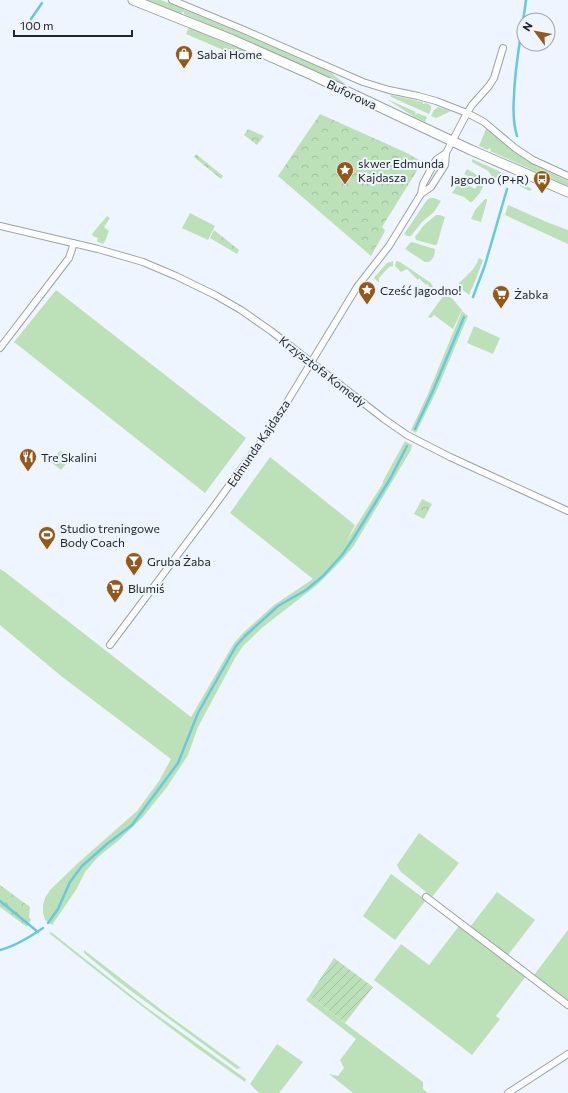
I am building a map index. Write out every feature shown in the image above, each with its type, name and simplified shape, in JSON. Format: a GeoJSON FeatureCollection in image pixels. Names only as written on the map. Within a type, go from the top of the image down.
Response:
{"type":"FeatureCollection","features":[{"type":"Feature","properties":{"kind":"main road","name":"Buforowa"},"geometry":{"type":"LineString","coordinates":[[133,0],[247,46],[487,157],[568,192]]}},
{"type":"Feature","properties":{"kind":"street","name":"Buforowa"},"geometry":{"type":"LineString","coordinates":[[172,0],[264,38],[363,82],[436,101],[467,113],[484,122],[515,148],[533,160],[568,176]]}},
{"type":"Feature","properties":{"kind":"street","name":"Edmunda Kajdasza"},"geometry":{"type":"LineString","coordinates":[[110,644],[215,505],[273,425],[310,361],[356,287],[389,246],[421,194],[431,187],[445,165],[446,153],[467,113],[494,78],[503,48]]}},
{"type":"Feature","properties":{"kind":"street","name":"Edmunda Kajdasza"},"geometry":{"type":"LineString","coordinates":[[421,194],[422,184],[436,160],[446,153]]}},
{"type":"Feature","properties":{"kind":"street","name":"Krzysztofa Komedy"},"geometry":{"type":"LineString","coordinates":[[0,226],[74,243],[143,262],[215,295],[272,331],[384,419],[407,435],[450,457],[568,511]]}},
{"type":"Feature","properties":{"kind":"street"},"geometry":{"type":"LineString","coordinates":[[0,348],[69,258],[74,243]]}},
{"type":"Feature","properties":{"kind":"street"},"geometry":{"type":"LineString","coordinates":[[426,897],[568,1005]]}},
{"type":"Feature","properties":{"kind":"street"},"geometry":{"type":"LineString","coordinates":[[508,1093],[568,1054]]}},
{"type":"Feature","properties":{"kind":"green space"},"geometry":{"type":"Polygon","coordinates":[[[147,0],[161,0],[184,9],[184,11],[185,10],[255,39],[298,58],[299,60],[300,58],[330,72],[349,87],[184,14],[184,12],[182,12],[182,14],[147,0]]]}},
{"type":"Feature","properties":{"kind":"green space"},"geometry":{"type":"Polygon","coordinates":[[[189,27],[254,55],[251,62],[186,34],[189,27]]]}},
{"type":"Feature","properties":{"kind":"green space"},"geometry":{"type":"Polygon","coordinates":[[[391,95],[428,104],[431,107],[430,112],[429,114],[391,97],[391,95]]]}},
{"type":"Feature","properties":{"kind":"green space"},"geometry":{"type":"Polygon","coordinates":[[[388,100],[416,112],[416,115],[417,113],[427,117],[425,122],[413,116],[388,100]]]}},
{"type":"Feature","properties":{"kind":"green space"},"geometry":{"type":"Polygon","coordinates":[[[438,107],[451,111],[436,118],[431,116],[434,110],[438,107]]]}},
{"type":"Feature","properties":{"kind":"green space","name":"skwer Edmunda Kajdasza"},"geometry":{"type":"Polygon","coordinates":[[[320,114],[407,153],[421,161],[418,169],[382,227],[385,230],[384,233],[371,256],[278,176],[320,114]]]}},
{"type":"Feature","properties":{"kind":"green space"},"geometry":{"type":"Polygon","coordinates":[[[248,129],[264,136],[257,145],[244,135],[248,129]]]}},
{"type":"Feature","properties":{"kind":"green space"},"geometry":{"type":"Polygon","coordinates":[[[486,129],[488,129],[520,156],[536,166],[568,181],[568,186],[490,151],[491,149],[489,148],[488,150],[479,146],[486,129]]]}},
{"type":"Feature","properties":{"kind":"green space"},"geometry":{"type":"Polygon","coordinates":[[[196,154],[223,176],[221,179],[194,157],[196,154]]]}},
{"type":"Feature","properties":{"kind":"green space"},"geometry":{"type":"Polygon","coordinates":[[[472,159],[505,174],[532,189],[530,191],[507,180],[498,178],[494,179],[488,171],[472,162],[472,159]]]}},
{"type":"Feature","properties":{"kind":"green space"},"geometry":{"type":"Polygon","coordinates":[[[467,169],[478,176],[482,183],[464,174],[467,169]]]}},
{"type":"Feature","properties":{"kind":"green space"},"geometry":{"type":"Polygon","coordinates":[[[461,179],[463,180],[462,182],[475,189],[477,186],[483,186],[480,193],[472,202],[464,197],[452,193],[461,179]]]}},
{"type":"Feature","properties":{"kind":"green space"},"geometry":{"type":"Polygon","coordinates":[[[430,198],[441,201],[434,212],[422,222],[411,236],[407,236],[404,234],[427,200],[430,198]]]}},
{"type":"Feature","properties":{"kind":"green space"},"geometry":{"type":"Polygon","coordinates":[[[485,199],[487,199],[487,201],[481,222],[471,219],[475,210],[485,199]]]}},
{"type":"Feature","properties":{"kind":"green space"},"geometry":{"type":"Polygon","coordinates":[[[508,205],[568,230],[568,244],[505,215],[508,205]]]}},
{"type":"Feature","properties":{"kind":"green space"},"geometry":{"type":"Polygon","coordinates":[[[190,213],[215,226],[208,240],[182,228],[190,213]]]}},
{"type":"Feature","properties":{"kind":"green space"},"geometry":{"type":"Polygon","coordinates":[[[436,215],[445,217],[437,244],[434,245],[416,240],[415,237],[424,225],[436,215]]]}},
{"type":"Feature","properties":{"kind":"green space"},"geometry":{"type":"Polygon","coordinates":[[[107,216],[110,218],[104,227],[109,231],[103,244],[98,242],[98,238],[92,234],[107,216]]]}},
{"type":"Feature","properties":{"kind":"green space"},"geometry":{"type":"Polygon","coordinates":[[[214,230],[239,250],[237,254],[210,238],[214,230]]]}},
{"type":"Feature","properties":{"kind":"green space"},"geometry":{"type":"Polygon","coordinates":[[[412,242],[435,249],[434,256],[430,261],[425,262],[405,249],[412,242]]]}},
{"type":"Feature","properties":{"kind":"green space"},"geometry":{"type":"Polygon","coordinates":[[[479,258],[483,260],[469,295],[459,287],[459,283],[473,269],[479,258]]]}},
{"type":"Feature","properties":{"kind":"green space"},"geometry":{"type":"Polygon","coordinates":[[[393,261],[393,266],[389,267],[379,278],[379,283],[374,278],[387,263],[393,261]]]}},
{"type":"Feature","properties":{"kind":"green space"},"geometry":{"type":"Polygon","coordinates":[[[396,261],[400,262],[431,283],[433,287],[432,289],[428,288],[429,286],[419,278],[418,280],[407,269],[401,272],[395,266],[396,261]]]}},
{"type":"Feature","properties":{"kind":"green space"},"geometry":{"type":"Polygon","coordinates":[[[56,290],[246,438],[205,493],[14,342],[56,290]]]}},
{"type":"Feature","properties":{"kind":"green space"},"geometry":{"type":"Polygon","coordinates":[[[444,295],[452,299],[462,310],[453,329],[434,315],[431,318],[428,317],[444,295]]]}},
{"type":"Feature","properties":{"kind":"green space"},"geometry":{"type":"Polygon","coordinates":[[[462,311],[468,316],[437,390],[416,433],[411,430],[427,396],[462,311]]]}},
{"type":"Feature","properties":{"kind":"green space"},"geometry":{"type":"Polygon","coordinates":[[[474,326],[500,338],[493,354],[467,343],[474,326]]]}},
{"type":"Feature","properties":{"kind":"green space"},"geometry":{"type":"Polygon","coordinates":[[[405,441],[412,445],[411,450],[353,547],[317,585],[263,627],[243,646],[198,727],[188,755],[167,787],[142,818],[118,841],[98,857],[85,872],[76,890],[52,925],[45,920],[43,905],[50,890],[137,811],[159,781],[171,759],[61,676],[0,625],[0,569],[191,717],[234,643],[274,605],[313,579],[230,513],[270,457],[355,525],[346,542],[383,483],[405,441]]]}},
{"type":"Feature","properties":{"kind":"green space"},"geometry":{"type":"Polygon","coordinates":[[[61,451],[71,458],[61,470],[51,462],[61,451]]]}},
{"type":"Feature","properties":{"kind":"green space"},"geometry":{"type":"Polygon","coordinates":[[[422,499],[432,504],[424,519],[414,514],[422,499]]]}},
{"type":"Feature","properties":{"kind":"green space"},"geometry":{"type":"Polygon","coordinates":[[[419,833],[459,863],[432,897],[400,871],[397,865],[419,833]]]}},
{"type":"Feature","properties":{"kind":"green space"},"geometry":{"type":"Polygon","coordinates":[[[391,874],[426,900],[395,940],[363,916],[391,874]]]}},
{"type":"Feature","properties":{"kind":"green space"},"geometry":{"type":"Polygon","coordinates":[[[0,885],[30,907],[29,917],[31,920],[27,927],[0,907],[0,885]]]}},
{"type":"Feature","properties":{"kind":"green space"},"geometry":{"type":"Polygon","coordinates":[[[497,892],[535,920],[507,956],[470,927],[497,892]]]}},
{"type":"Feature","properties":{"kind":"green space"},"geometry":{"type":"Polygon","coordinates":[[[459,926],[526,976],[496,1016],[500,1019],[472,1055],[374,980],[401,944],[429,965],[459,926]]]}},
{"type":"Feature","properties":{"kind":"green space"},"geometry":{"type":"Polygon","coordinates":[[[568,930],[568,1001],[534,975],[568,930]]]}},
{"type":"Feature","properties":{"kind":"green space"},"geometry":{"type":"Polygon","coordinates":[[[51,932],[146,1007],[246,1079],[245,1082],[146,1009],[49,933],[51,932]]]}},
{"type":"Feature","properties":{"kind":"green space"},"geometry":{"type":"Polygon","coordinates":[[[84,950],[168,1015],[241,1068],[237,1069],[119,982],[84,953],[84,950]]]}},
{"type":"Feature","properties":{"kind":"green space"},"geometry":{"type":"Polygon","coordinates":[[[334,958],[373,987],[345,1023],[309,996],[334,958]]]}},
{"type":"Feature","properties":{"kind":"green space"},"geometry":{"type":"Polygon","coordinates":[[[309,996],[423,1082],[423,1089],[428,1093],[353,1093],[329,1074],[338,1076],[344,1068],[340,1060],[356,1039],[306,1000],[309,996]]]}},
{"type":"Feature","properties":{"kind":"green space"},"geometry":{"type":"Polygon","coordinates":[[[277,1044],[303,1062],[279,1093],[259,1093],[250,1084],[277,1044]]]}},
{"type":"Feature","properties":{"kind":"waterway"},"geometry":{"type":"LineString","coordinates":[[517,136],[513,106],[517,60],[526,0]]}},
{"type":"Feature","properties":{"kind":"waterway"},"geometry":{"type":"LineString","coordinates":[[31,19],[42,3]]}},
{"type":"Feature","properties":{"kind":"waterway"},"geometry":{"type":"LineString","coordinates":[[473,297],[485,265],[507,189]]}},
{"type":"Feature","properties":{"kind":"waterway"},"geometry":{"type":"LineString","coordinates":[[415,429],[464,317]]}},
{"type":"Feature","properties":{"kind":"waterway"},"geometry":{"type":"LineString","coordinates":[[48,923],[58,909],[70,882],[82,866],[132,825],[178,763],[198,713],[236,646],[278,606],[306,590],[323,576],[342,555],[390,479],[407,446]]}},
{"type":"Feature","properties":{"kind":"waterway"},"geometry":{"type":"LineString","coordinates":[[0,901],[38,932]]}},
{"type":"Feature","properties":{"kind":"waterway"},"geometry":{"type":"LineString","coordinates":[[0,950],[17,944],[43,928]]}},
{"type":"Feature","properties":{"kind":"place","name":"Sabai Home"},"geometry":{"type":"Point","coordinates":[184,69]}},
{"type":"Feature","properties":{"kind":"place","name":"skwer Edmunda Kajdasza"},"geometry":{"type":"Point","coordinates":[345,185]}},
{"type":"Feature","properties":{"kind":"place","name":"Jagodno (P+R)"},"geometry":{"type":"Point","coordinates":[542,194]}},
{"type":"Feature","properties":{"kind":"place","name":"Cześć Jagodno!"},"geometry":{"type":"Point","coordinates":[367,305]}},
{"type":"Feature","properties":{"kind":"place","name":"Żabka"},"geometry":{"type":"Point","coordinates":[501,309]}},
{"type":"Feature","properties":{"kind":"place","name":"Tre Skalini"},"geometry":{"type":"Point","coordinates":[28,472]}},
{"type":"Feature","properties":{"kind":"place","name":"Studio treningowe Body Coach"},"geometry":{"type":"Point","coordinates":[47,550]}},
{"type":"Feature","properties":{"kind":"place","name":"Gruba Żaba"},"geometry":{"type":"Point","coordinates":[134,576]}},
{"type":"Feature","properties":{"kind":"place","name":"Blumiś"},"geometry":{"type":"Point","coordinates":[115,603]}}]}
